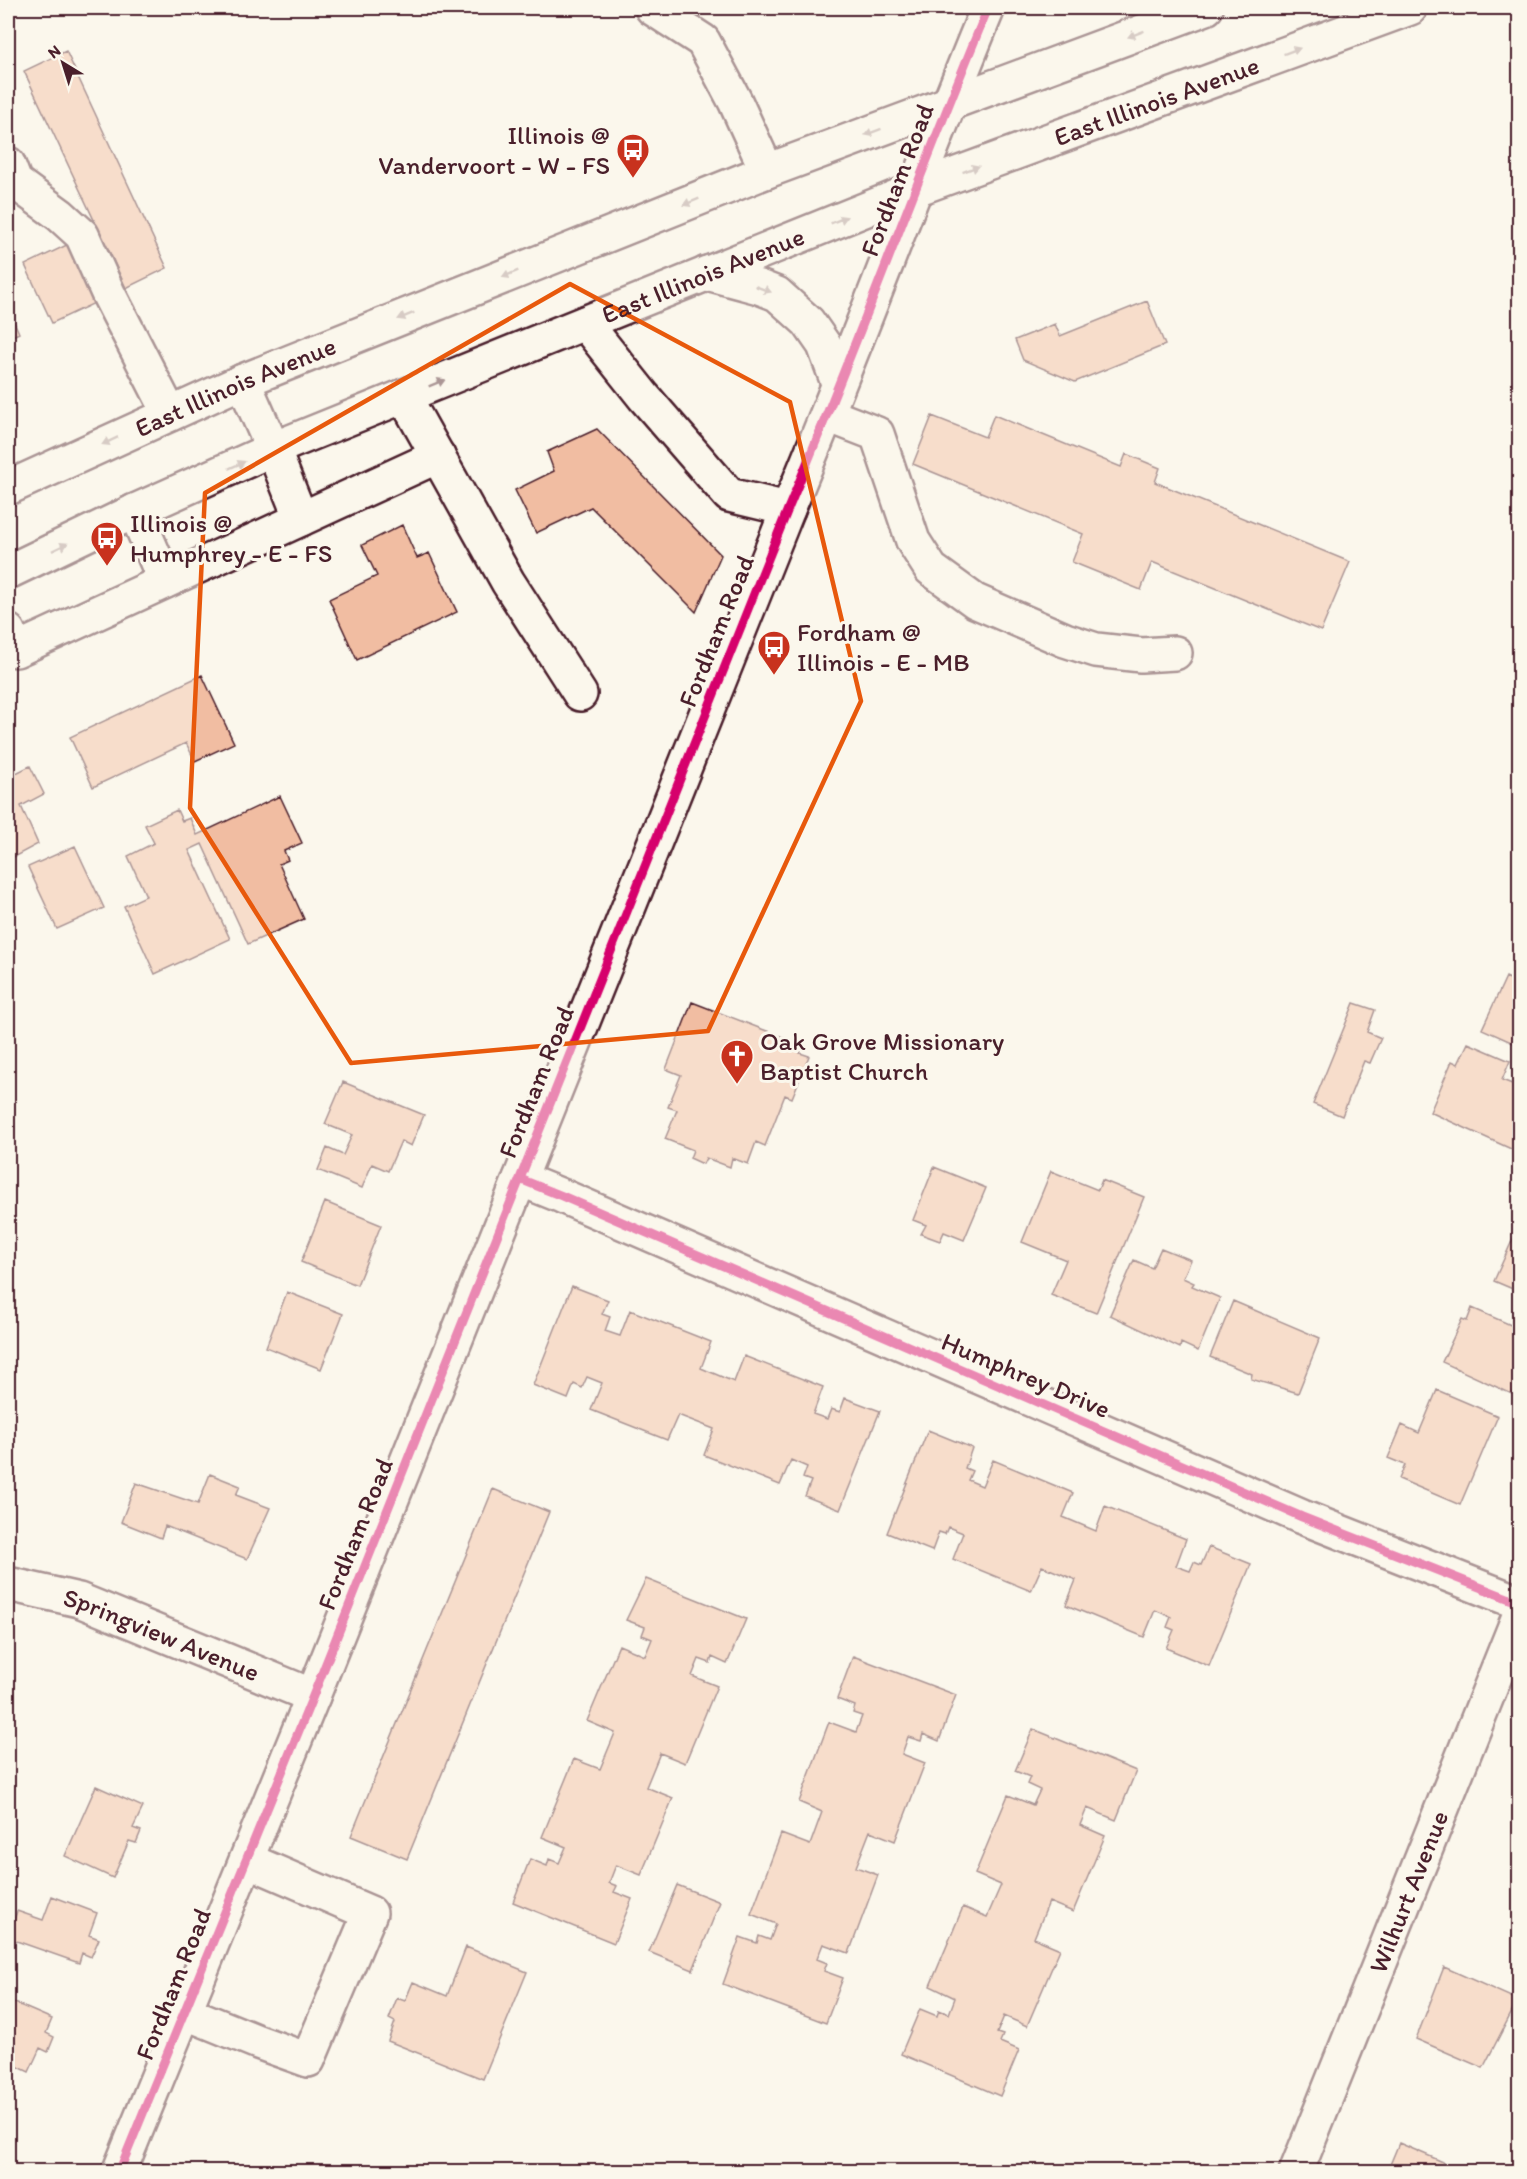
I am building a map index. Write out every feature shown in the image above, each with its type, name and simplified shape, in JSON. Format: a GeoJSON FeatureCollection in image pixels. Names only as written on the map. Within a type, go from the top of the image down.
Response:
{"type":"FeatureCollection","features":[{"type":"Feature","properties":{"kind":"street"},"geometry":{"type":"LineString","coordinates":[[652,8],[703,40],[735,101],[767,171]]}},
{"type":"Feature","properties":{"kind":"street","name":"Fordham Road"},"geometry":{"type":"LineString","coordinates":[[119,2172],[313,1696],[788,509],[828,415],[838,383],[988,8]]}},
{"type":"Feature","properties":{"kind":"street","name":"East Illinois Avenue"},"geometry":{"type":"LineString","coordinates":[[8,488],[243,381],[767,171],[1206,8]]}},
{"type":"Feature","properties":{"kind":"street","name":"East Illinois Avenue"},"geometry":{"type":"LineString","coordinates":[[8,572],[135,511],[273,449],[707,273],[916,189],[1410,8]]}},
{"type":"Feature","properties":{"kind":"street"},"geometry":{"type":"LineString","coordinates":[[8,164],[15,182],[60,215],[82,235],[108,293],[170,414]]}},
{"type":"Feature","properties":{"kind":"street"},"geometry":{"type":"LineString","coordinates":[[707,273],[777,294],[808,322],[824,345],[838,383]]}},
{"type":"Feature","properties":{"kind":"street"},"geometry":{"type":"LineString","coordinates":[[585,323],[644,397],[729,495],[788,509]]}},
{"type":"Feature","properties":{"kind":"street"},"geometry":{"type":"LineString","coordinates":[[243,381],[301,519]]}},
{"type":"Feature","properties":{"kind":"street"},"geometry":{"type":"LineString","coordinates":[[404,396],[508,582],[580,694]]}},
{"type":"Feature","properties":{"kind":"street"},"geometry":{"type":"LineString","coordinates":[[828,415],[877,434],[913,541],[931,569],[975,601],[1065,640],[1096,650],[1141,655],[1175,653]]}},
{"type":"Feature","properties":{"kind":"street"},"geometry":{"type":"LineString","coordinates":[[8,631],[16,650],[438,456]]}},
{"type":"Feature","properties":{"kind":"street"},"geometry":{"type":"LineString","coordinates":[[135,511],[165,581]]}},
{"type":"Feature","properties":{"kind":"street","name":"Humphrey Drive"},"geometry":{"type":"LineString","coordinates":[[520,1179],[1302,1517],[1520,1603]]}},
{"type":"Feature","properties":{"kind":"street","name":"Springview Avenue"},"geometry":{"type":"LineString","coordinates":[[8,1584],[79,1600],[313,1696]]}},
{"type":"Feature","properties":{"kind":"street","name":"Wilhurt Avenue"},"geometry":{"type":"LineString","coordinates":[[1296,2172],[1520,1614]]}},
{"type":"Feature","properties":{"kind":"street"},"geometry":{"type":"LineString","coordinates":[[184,2012],[308,2060],[370,1913],[246,1860]]}},
{"type":"Feature","properties":{"kind":"highlighted area"},"geometry":{"type":"Polygon","coordinates":[[[570,284],[790,402],[861,701],[708,1031],[351,1063],[190,808],[205,493],[570,284]]]}},
{"type":"Feature","properties":{"kind":"building"},"geometry":{"type":"Polygon","coordinates":[[[66,51],[167,268],[126,288],[24,71],[66,51]]]}},
{"type":"Feature","properties":{"kind":"building"},"geometry":{"type":"Polygon","coordinates":[[[71,243],[99,301],[52,323],[25,265],[71,243]]]}},
{"type":"Feature","properties":{"kind":"building"},"geometry":{"type":"Polygon","coordinates":[[[1147,301],[1165,345],[1075,382],[1023,360],[1015,340],[1055,324],[1060,336],[1147,301]]]}},
{"type":"Feature","properties":{"kind":"building"},"geometry":{"type":"Polygon","coordinates":[[[8,307],[19,333],[8,338],[8,307]]]}},
{"type":"Feature","properties":{"kind":"building"},"geometry":{"type":"Polygon","coordinates":[[[994,415],[1121,467],[1126,454],[1160,468],[1155,482],[1350,562],[1321,631],[1152,562],[1141,590],[1072,562],[1083,534],[913,464],[932,416],[985,437],[994,415]]]}},
{"type":"Feature","properties":{"kind":"building"},"geometry":{"type":"Polygon","coordinates":[[[597,429],[721,555],[696,612],[591,507],[536,533],[515,490],[554,471],[547,452],[597,429]]]}},
{"type":"Feature","properties":{"kind":"building"},"geometry":{"type":"Polygon","coordinates":[[[402,525],[417,558],[429,553],[457,612],[357,660],[329,599],[377,576],[362,545],[402,525]]]}},
{"type":"Feature","properties":{"kind":"building"},"geometry":{"type":"Polygon","coordinates":[[[202,675],[234,743],[195,761],[186,743],[93,787],[70,737],[202,675]]]}},
{"type":"Feature","properties":{"kind":"building"},"geometry":{"type":"Polygon","coordinates":[[[30,766],[44,794],[21,806],[38,844],[8,860],[8,777],[30,766]]]}},
{"type":"Feature","properties":{"kind":"building"},"geometry":{"type":"Polygon","coordinates":[[[280,796],[302,843],[284,851],[288,860],[279,864],[304,919],[248,944],[202,844],[189,850],[230,939],[155,974],[124,906],[146,896],[128,856],[154,843],[145,825],[177,810],[182,821],[190,818],[197,835],[280,796]]]}},
{"type":"Feature","properties":{"kind":"building"},"geometry":{"type":"Polygon","coordinates":[[[75,846],[104,908],[57,929],[28,867],[75,846]]]}},
{"type":"Feature","properties":{"kind":"building"},"geometry":{"type":"Polygon","coordinates":[[[1506,977],[1520,984],[1520,1046],[1482,1029],[1506,977]]]}},
{"type":"Feature","properties":{"kind":"building","name":"Oak Grove Missionary Baptist Church"},"geometry":{"type":"Polygon","coordinates":[[[692,1002],[803,1045],[800,1053],[809,1056],[792,1098],[785,1095],[765,1146],[756,1142],[748,1164],[732,1158],[730,1167],[706,1158],[703,1164],[690,1158],[693,1150],[665,1139],[677,1110],[668,1107],[681,1075],[666,1069],[692,1002]]]}},
{"type":"Feature","properties":{"kind":"building"},"geometry":{"type":"Polygon","coordinates":[[[1354,1003],[1375,1010],[1367,1032],[1381,1038],[1370,1063],[1364,1061],[1342,1116],[1313,1104],[1354,1003]]]}},
{"type":"Feature","properties":{"kind":"building"},"geometry":{"type":"Polygon","coordinates":[[[1468,1043],[1510,1061],[1502,1080],[1520,1087],[1520,1153],[1430,1112],[1452,1061],[1458,1064],[1468,1043]]]}},
{"type":"Feature","properties":{"kind":"building"},"geometry":{"type":"Polygon","coordinates":[[[343,1082],[424,1115],[411,1146],[401,1141],[388,1171],[372,1164],[362,1188],[318,1170],[327,1148],[343,1155],[352,1135],[325,1124],[343,1082]]]}},
{"type":"Feature","properties":{"kind":"building"},"geometry":{"type":"Polygon","coordinates":[[[934,1167],[986,1188],[964,1240],[944,1232],[940,1241],[921,1234],[926,1225],[913,1220],[934,1167]]]}},
{"type":"Feature","properties":{"kind":"building"},"geometry":{"type":"Polygon","coordinates":[[[1051,1171],[1098,1190],[1102,1180],[1144,1197],[1096,1313],[1051,1295],[1066,1260],[1022,1242],[1051,1171]]]}},
{"type":"Feature","properties":{"kind":"building"},"geometry":{"type":"Polygon","coordinates":[[[325,1202],[381,1225],[357,1285],[301,1262],[325,1202]]]}},
{"type":"Feature","properties":{"kind":"building"},"geometry":{"type":"Polygon","coordinates":[[[1520,1223],[1520,1292],[1494,1281],[1520,1223]]]}},
{"type":"Feature","properties":{"kind":"building"},"geometry":{"type":"Polygon","coordinates":[[[1161,1248],[1191,1260],[1183,1278],[1194,1283],[1192,1286],[1220,1298],[1198,1351],[1181,1343],[1180,1348],[1110,1315],[1134,1260],[1152,1268],[1161,1248]]]}},
{"type":"Feature","properties":{"kind":"building"},"geometry":{"type":"Polygon","coordinates":[[[572,1286],[608,1300],[602,1314],[610,1317],[605,1331],[620,1336],[630,1310],[711,1342],[701,1368],[734,1382],[744,1356],[823,1387],[813,1414],[827,1419],[831,1409],[840,1412],[845,1398],[880,1411],[840,1510],[805,1496],[811,1481],[803,1478],[807,1467],[791,1460],[780,1485],[704,1455],[714,1429],[678,1415],[667,1440],[591,1410],[602,1383],[587,1377],[582,1388],[574,1384],[568,1399],[533,1385],[572,1286]]]}},
{"type":"Feature","properties":{"kind":"building"},"geometry":{"type":"Polygon","coordinates":[[[287,1292],[343,1314],[321,1369],[266,1347],[287,1292]]]}},
{"type":"Feature","properties":{"kind":"building"},"geometry":{"type":"Polygon","coordinates":[[[1233,1301],[1320,1338],[1298,1393],[1251,1379],[1252,1374],[1210,1357],[1233,1301]]]}},
{"type":"Feature","properties":{"kind":"building"},"geometry":{"type":"Polygon","coordinates":[[[1472,1308],[1520,1329],[1520,1380],[1512,1394],[1442,1362],[1462,1319],[1467,1321],[1472,1308]]]}},
{"type":"Feature","properties":{"kind":"building"},"geometry":{"type":"Polygon","coordinates":[[[1437,1390],[1498,1416],[1460,1505],[1399,1479],[1405,1465],[1388,1458],[1402,1425],[1419,1433],[1437,1390]]]}},
{"type":"Feature","properties":{"kind":"building"},"geometry":{"type":"Polygon","coordinates":[[[928,1430],[972,1448],[965,1468],[972,1471],[968,1480],[982,1486],[993,1460],[1073,1493],[1063,1517],[1096,1531],[1105,1506],[1186,1539],[1176,1566],[1190,1571],[1194,1562],[1201,1565],[1209,1547],[1251,1564],[1209,1666],[1166,1648],[1174,1630],[1167,1627],[1171,1617],[1155,1610],[1144,1637],[1066,1605],[1076,1580],[1042,1566],[1031,1591],[953,1559],[963,1533],[948,1527],[945,1534],[939,1532],[932,1551],[887,1533],[928,1430]]]}},
{"type":"Feature","properties":{"kind":"building"},"geometry":{"type":"Polygon","coordinates":[[[210,1474],[240,1486],[236,1495],[270,1508],[247,1559],[165,1526],[161,1538],[121,1522],[136,1483],[198,1504],[210,1474]]]}},
{"type":"Feature","properties":{"kind":"building"},"geometry":{"type":"Polygon","coordinates":[[[493,1489],[549,1512],[407,1859],[351,1836],[493,1489]]]}},
{"type":"Feature","properties":{"kind":"building"},"geometry":{"type":"Polygon","coordinates":[[[646,1579],[746,1619],[727,1664],[712,1657],[710,1663],[699,1659],[692,1676],[717,1686],[685,1763],[660,1753],[646,1787],[673,1798],[641,1875],[616,1865],[609,1883],[617,1886],[614,1892],[632,1899],[614,1943],[513,1902],[530,1859],[547,1866],[549,1859],[559,1863],[566,1847],[542,1837],[574,1759],[600,1769],[615,1733],[587,1721],[619,1645],[645,1656],[652,1639],[642,1635],[645,1627],[626,1620],[646,1579]]]}},
{"type":"Feature","properties":{"kind":"building"},"geometry":{"type":"Polygon","coordinates":[[[853,1656],[956,1695],[939,1741],[923,1734],[921,1741],[908,1737],[902,1754],[925,1763],[895,1841],[870,1831],[856,1867],[878,1875],[849,1953],[823,1944],[817,1959],[827,1963],[824,1971],[843,1978],[826,2023],[723,1984],[740,1937],[757,1943],[759,1936],[770,1940],[776,1924],[751,1914],[781,1834],[810,1845],[822,1812],[799,1802],[829,1722],[856,1732],[862,1716],[853,1713],[855,1706],[837,1699],[853,1656]]]}},
{"type":"Feature","properties":{"kind":"building"},"geometry":{"type":"Polygon","coordinates":[[[1033,1729],[1136,1771],[1116,1820],[1087,1808],[1080,1825],[1105,1836],[1073,1912],[1049,1902],[1034,1938],[1060,1949],[1027,2026],[1004,2016],[997,2033],[1003,2035],[1000,2042],[1019,2050],[1000,2096],[901,2054],[920,2009],[937,2016],[939,2010],[949,2014],[955,1998],[930,1986],[963,1907],[987,1917],[1001,1885],[975,1874],[1008,1795],[1033,1805],[1040,1790],[1027,1784],[1030,1777],[1015,1771],[1033,1729]]]}},
{"type":"Feature","properties":{"kind":"building"},"geometry":{"type":"Polygon","coordinates":[[[96,1786],[143,1807],[133,1828],[141,1831],[136,1843],[129,1841],[113,1878],[65,1856],[96,1786]]]}},
{"type":"Feature","properties":{"kind":"building"},"geometry":{"type":"Polygon","coordinates":[[[677,1885],[720,1902],[693,1970],[649,1952],[677,1885]]]}},
{"type":"Feature","properties":{"kind":"building"},"geometry":{"type":"Polygon","coordinates":[[[52,1896],[97,1913],[89,1935],[99,1939],[91,1957],[82,1953],[79,1963],[8,1938],[17,1911],[43,1920],[52,1896]]]}},
{"type":"Feature","properties":{"kind":"building"},"geometry":{"type":"Polygon","coordinates":[[[466,1947],[527,1972],[483,2079],[388,2041],[395,2022],[389,2019],[397,1998],[405,2001],[413,1982],[447,1996],[466,1947]]]}},
{"type":"Feature","properties":{"kind":"building"},"geometry":{"type":"Polygon","coordinates":[[[1444,1967],[1518,2000],[1483,2068],[1416,2039],[1444,1967]]]}},
{"type":"Feature","properties":{"kind":"building"},"geometry":{"type":"Polygon","coordinates":[[[8,2000],[52,2019],[46,2033],[54,2037],[48,2052],[40,2048],[29,2072],[8,2062],[8,2000]]]}},
{"type":"Feature","properties":{"kind":"building"},"geometry":{"type":"Polygon","coordinates":[[[1399,2143],[1443,2162],[1439,2172],[1387,2172],[1399,2143]]]}},
{"type":"Feature","properties":{"kind":"cycle path"},"geometry":{"type":"LineString","coordinates":[[119,2172],[313,1696],[988,8]]}},
{"type":"Feature","properties":{"kind":"cycle path"},"geometry":{"type":"LineString","coordinates":[[520,1179],[1302,1517],[1520,1603]]}},
{"type":"Feature","properties":{"kind":"place","name":"Illinois @ Vandervoort - W - FS"},"geometry":{"type":"Point","coordinates":[633,179]}},
{"type":"Feature","properties":{"kind":"place","name":"Illinois @ Humphrey - E - FS"},"geometry":{"type":"Point","coordinates":[107,567]}},
{"type":"Feature","properties":{"kind":"place","name":"Fordham @ Illinois - E - MB"},"geometry":{"type":"Point","coordinates":[774,676]}},
{"type":"Feature","properties":{"kind":"place","name":"Oak Grove Missionary Baptist Church"},"geometry":{"type":"Point","coordinates":[737,1085]}}]}
